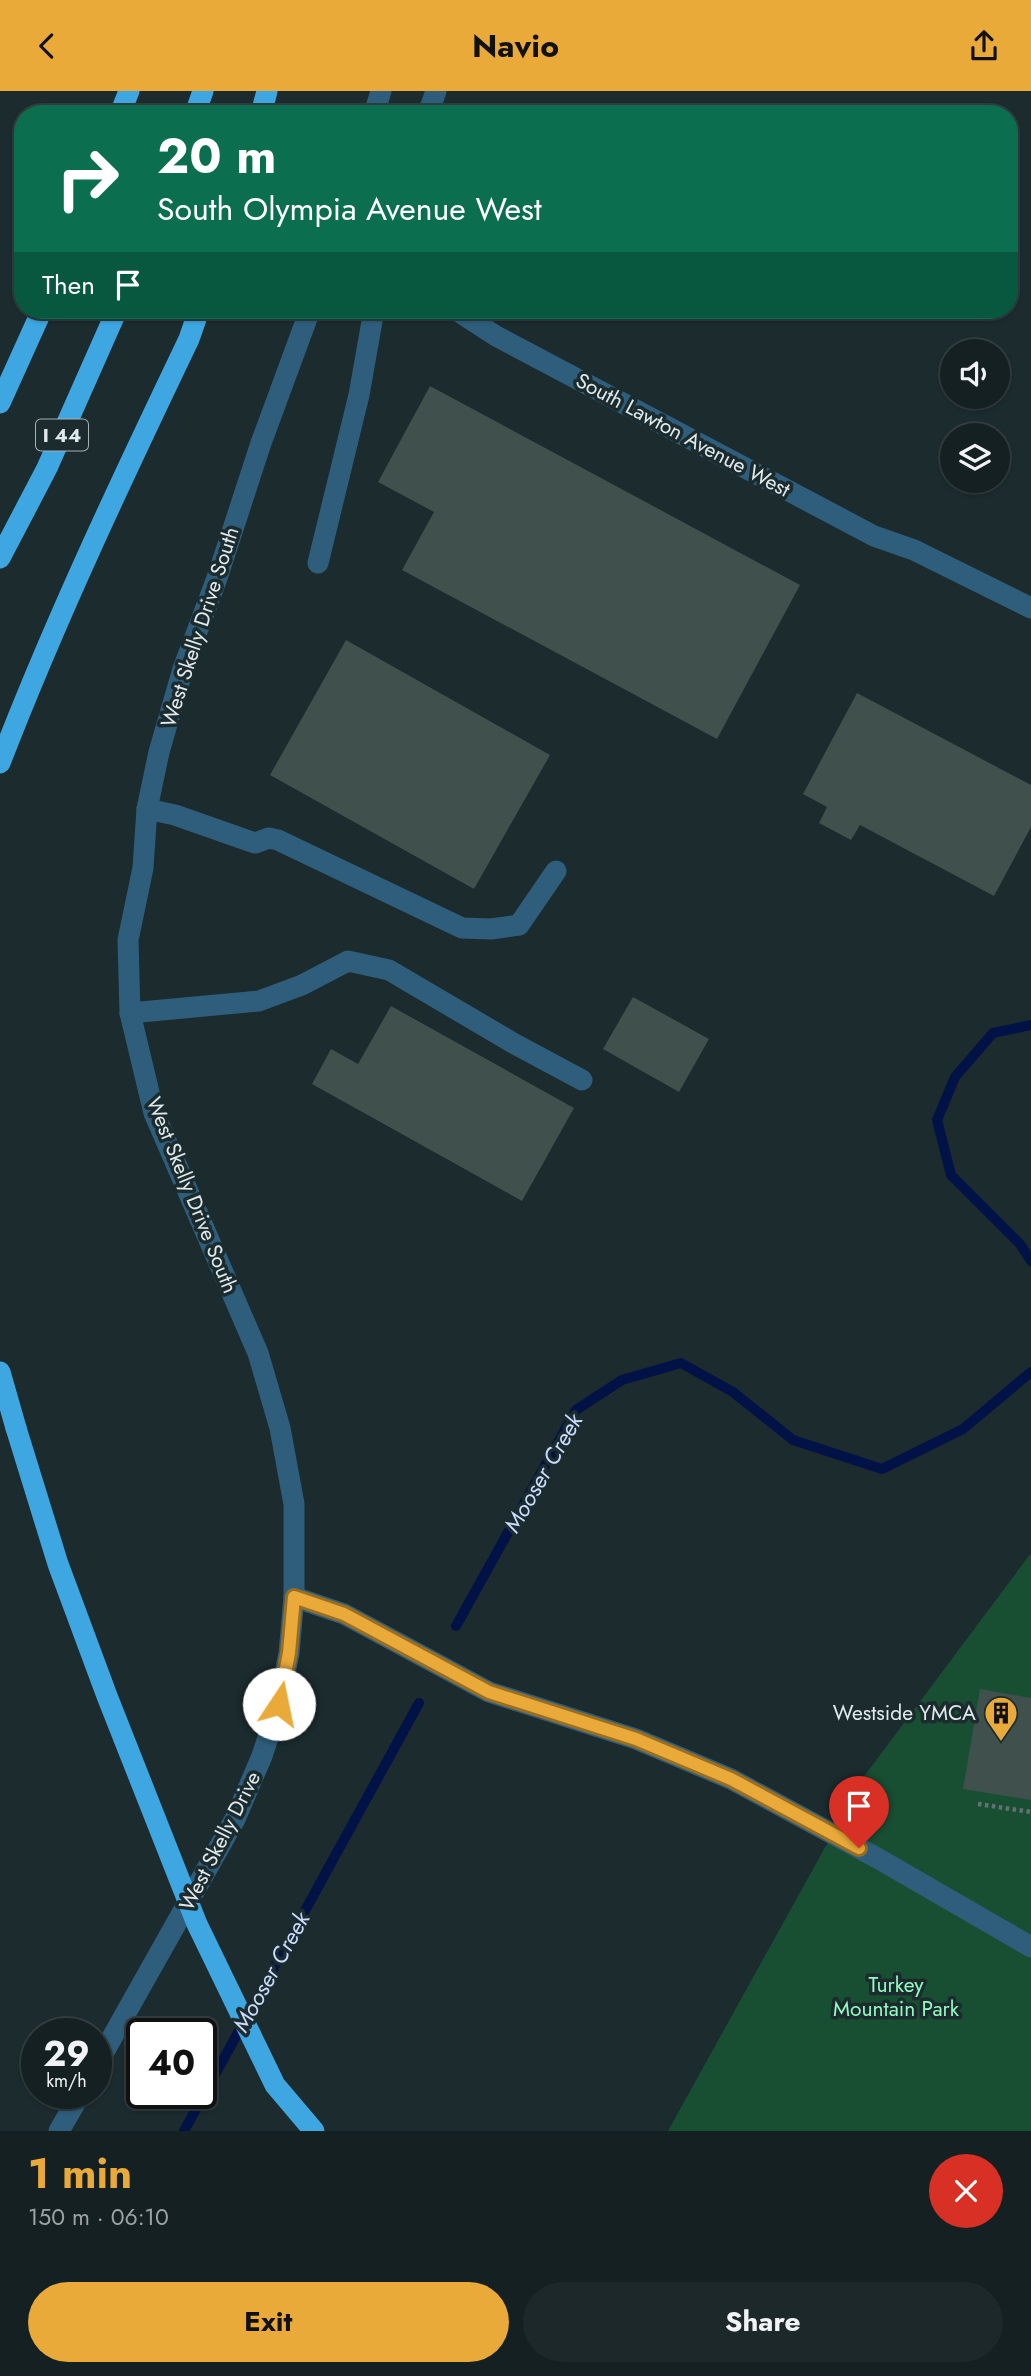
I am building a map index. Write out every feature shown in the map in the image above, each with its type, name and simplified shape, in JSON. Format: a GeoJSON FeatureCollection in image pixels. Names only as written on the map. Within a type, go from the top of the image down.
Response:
{"type":"FeatureCollection","features":[{"type":"Feature","properties":{"kind":"highway"},"geometry":{"type":"LineString","coordinates":[[0,403],[37,319]]}},
{"type":"Feature","properties":{"kind":"highway","name":"I 44"},"geometry":{"type":"LineString","coordinates":[[0,558],[47,468],[113,319]]}},
{"type":"Feature","properties":{"kind":"highway"},"geometry":{"type":"LineString","coordinates":[[0,763],[30,685],[95,536],[189,339],[196,319]]}},
{"type":"Feature","properties":{"kind":"highway"},"geometry":{"type":"LineString","coordinates":[[0,1372],[63,1576],[197,1924],[275,2085],[314,2131]]}},
{"type":"Feature","properties":{"kind":"street","name":"West Skelly Drive South"},"geometry":{"type":"LineString","coordinates":[[294,1597],[294,1504],[280,1428],[258,1353],[155,1113],[130,1013],[128,940],[143,868],[147,809],[159,752],[183,669],[307,319]]}},
{"type":"Feature","properties":{"kind":"street"},"geometry":{"type":"LineString","coordinates":[[318,563],[359,395],[372,319]]}},
{"type":"Feature","properties":{"kind":"street","name":"South Lawton Avenue West"},"geometry":{"type":"LineString","coordinates":[[470,319],[496,336],[874,536],[914,550],[1031,608]]}},
{"type":"Feature","properties":{"kind":"street"},"geometry":{"type":"LineString","coordinates":[[147,809],[175,815],[255,843],[269,838],[278,840],[463,928],[491,929],[519,925],[556,871]]}},
{"type":"Feature","properties":{"kind":"street"},"geometry":{"type":"LineString","coordinates":[[130,1013],[259,1002],[302,985],[348,961],[389,969],[513,1043],[582,1080]]}},
{"type":"Feature","properties":{"kind":"street"},"geometry":{"type":"LineString","coordinates":[[294,1597],[344,1614],[489,1692],[636,1739],[731,1779],[1031,1947]]}},
{"type":"Feature","properties":{"kind":"street","name":"West Skelly Drive"},"geometry":{"type":"LineString","coordinates":[[112,2038],[235,1819],[262,1756],[279,1704],[289,1653],[294,1597]]}},
{"type":"Feature","properties":{"kind":"street"},"geometry":{"type":"LineString","coordinates":[[60,2131],[72,2109]]}},
{"type":"Feature","properties":{"kind":"path"},"geometry":{"type":"LineString","coordinates":[[978,1804],[1031,1812]]}},
{"type":"Feature","properties":{"kind":"green space","name":"Turkey Mountain Park"},"geometry":{"type":"Polygon","coordinates":[[[1031,1553],[1031,2131],[668,2131],[865,1775],[1031,1553]]]}},
{"type":"Feature","properties":{"kind":"building"},"geometry":{"type":"Polygon","coordinates":[[[430,386],[800,585],[717,739],[402,570],[434,512],[378,482],[430,386]]]}},
{"type":"Feature","properties":{"kind":"building"},"geometry":{"type":"Polygon","coordinates":[[[346,640],[550,755],[474,889],[270,775],[346,640]]]}},
{"type":"Feature","properties":{"kind":"building"},"geometry":{"type":"Polygon","coordinates":[[[857,693],[1031,785],[1031,827],[994,896],[860,825],[851,840],[819,823],[827,807],[803,794],[857,693]]]}},
{"type":"Feature","properties":{"kind":"building"},"geometry":{"type":"Polygon","coordinates":[[[633,997],[709,1039],[679,1092],[603,1049],[633,997]]]}},
{"type":"Feature","properties":{"kind":"building"},"geometry":{"type":"Polygon","coordinates":[[[391,1006],[574,1108],[522,1201],[312,1084],[331,1049],[358,1064],[391,1006]]]}},
{"type":"Feature","properties":{"kind":"building","name":"Westside YMCA"},"geometry":{"type":"Polygon","coordinates":[[[980,1689],[1031,1698],[1031,1800],[963,1789],[980,1689]]]}},
{"type":"Feature","properties":{"kind":"waterway","name":"Mooser Creek"},"geometry":{"type":"LineString","coordinates":[[1031,1025],[993,1033],[955,1077],[937,1120],[951,1175],[1020,1244],[1031,1261]]}},
{"type":"Feature","properties":{"kind":"waterway","name":"Mooser Creek"},"geometry":{"type":"LineString","coordinates":[[456,1626],[576,1410],[622,1380],[681,1363],[733,1392],[793,1440],[882,1469],[963,1429],[1031,1372]]}},
{"type":"Feature","properties":{"kind":"waterway","name":"Mooser Creek"},"geometry":{"type":"LineString","coordinates":[[184,2131],[419,1703]]}},
{"type":"Feature","properties":{"kind":"place","name":"Westside YMCA"},"geometry":{"type":"Point","coordinates":[1001,1743]}},
{"type":"Feature","properties":{"kind":"route"},"geometry":{"type":"LineString","coordinates":[[279,1704],[289,1653],[294,1597],[344,1614],[489,1692],[636,1739],[731,1779],[859,1848]]}}]}
